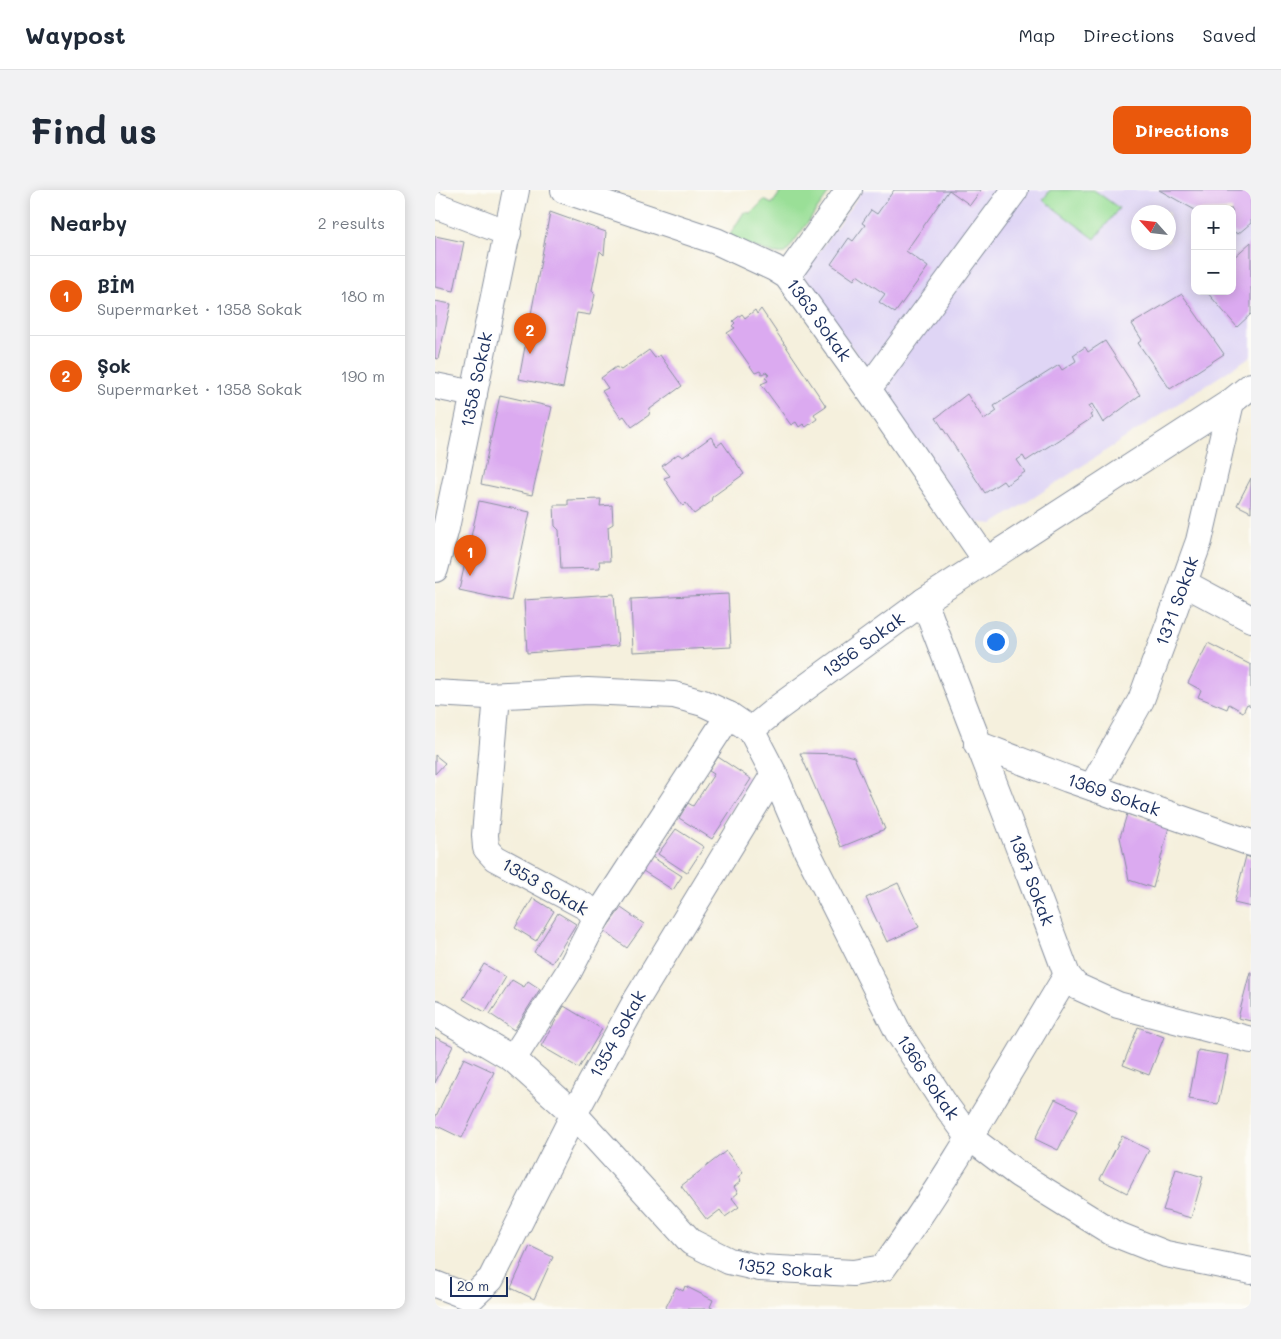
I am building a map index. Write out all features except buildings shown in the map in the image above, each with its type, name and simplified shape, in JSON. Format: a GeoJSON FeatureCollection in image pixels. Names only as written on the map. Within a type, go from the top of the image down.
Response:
{"type":"FeatureCollection","features":[{"type":"Feature","properties":{"kind":"street","name":"1358 Sokak"},"geometry":{"type":"LineString","coordinates":[[435,569],[474,394],[516,190]]}},
{"type":"Feature","properties":{"kind":"street","name":"1363 Sokak"},"geometry":{"type":"LineString","coordinates":[[564,190],[716,241],[787,276],[986,560]]}},
{"type":"Feature","properties":{"kind":"street"},"geometry":{"type":"LineString","coordinates":[[787,276],[849,190]]}},
{"type":"Feature","properties":{"kind":"street"},"geometry":{"type":"LineString","coordinates":[[868,389],[1015,190]]}},
{"type":"Feature","properties":{"kind":"street"},"geometry":{"type":"LineString","coordinates":[[435,206],[508,233]]}},
{"type":"Feature","properties":{"kind":"street"},"geometry":{"type":"LineString","coordinates":[[435,386],[474,394]]}},
{"type":"Feature","properties":{"kind":"street","name":"1356 Sokak"},"geometry":{"type":"LineString","coordinates":[[751,730],[779,706],[924,601],[1231,402],[1251,386]]}},
{"type":"Feature","properties":{"kind":"street","name":"1371 Sokak"},"geometry":{"type":"LineString","coordinates":[[1092,787],[1141,700],[1184,583],[1199,541],[1231,402]]}},
{"type":"Feature","properties":{"kind":"street"},"geometry":{"type":"LineString","coordinates":[[1184,583],[1251,619]]}},
{"type":"Feature","properties":{"kind":"street","name":"1367 Sokak"},"geometry":{"type":"LineString","coordinates":[[924,601],[977,744],[1021,850],[1067,976]]}},
{"type":"Feature","properties":{"kind":"street"},"geometry":{"type":"LineString","coordinates":[[435,693],[497,696],[588,691],[674,694],[703,703],[729,715],[751,730]]}},
{"type":"Feature","properties":{"kind":"street","name":"1353 Sokak"},"geometry":{"type":"LineString","coordinates":[[497,696],[485,848],[495,858],[587,908],[596,918],[568,973],[513,1059]]}},
{"type":"Feature","properties":{"kind":"street"},"geometry":{"type":"LineString","coordinates":[[596,918],[729,715]]}},
{"type":"Feature","properties":{"kind":"street","name":"1366 Sokak"},"geometry":{"type":"LineString","coordinates":[[751,730],[774,774],[807,851],[898,1032],[943,1102],[969,1137],[1018,1174],[1113,1233],[1166,1254],[1251,1271]]}},
{"type":"Feature","properties":{"kind":"street","name":"1369 Sokak"},"geometry":{"type":"LineString","coordinates":[[977,744],[1251,843]]}},
{"type":"Feature","properties":{"kind":"street","name":"1354 Sokak"},"geometry":{"type":"LineString","coordinates":[[435,1284],[471,1298],[491,1279],[575,1114],[637,999],[774,774]]}},
{"type":"Feature","properties":{"kind":"street"},"geometry":{"type":"LineString","coordinates":[[1067,976],[1076,986],[1118,1005],[1251,1040]]}},
{"type":"Feature","properties":{"kind":"street","name":"1352 Sokak"},"geometry":{"type":"LineString","coordinates":[[435,1013],[513,1059],[575,1114],[691,1242],[729,1261],[759,1268],[853,1273],[883,1268],[907,1235],[1067,976]]}},
{"type":"Feature","properties":{"kind":"shaded area"},"geometry":{"type":"Polygon","coordinates":[[[863,190],[1251,190],[1251,356],[993,524],[973,522],[802,275],[863,190]]]}},
{"type":"Feature","properties":{"kind":"green space"},"geometry":{"type":"Polygon","coordinates":[[[782,190],[831,190],[786,253],[775,254],[728,238],[744,212],[751,213],[764,200],[772,204],[782,190]]]}},
{"type":"Feature","properties":{"kind":"green space"},"geometry":{"type":"Polygon","coordinates":[[[1050,190],[1094,190],[1119,208],[1095,239],[1043,200],[1050,190]]]}},
{"type":"Feature","properties":{"kind":"place","name":"Şok"},"geometry":{"type":"Point","coordinates":[530,354]}},
{"type":"Feature","properties":{"kind":"place","name":"BİM"},"geometry":{"type":"Point","coordinates":[470,576]}}]}
